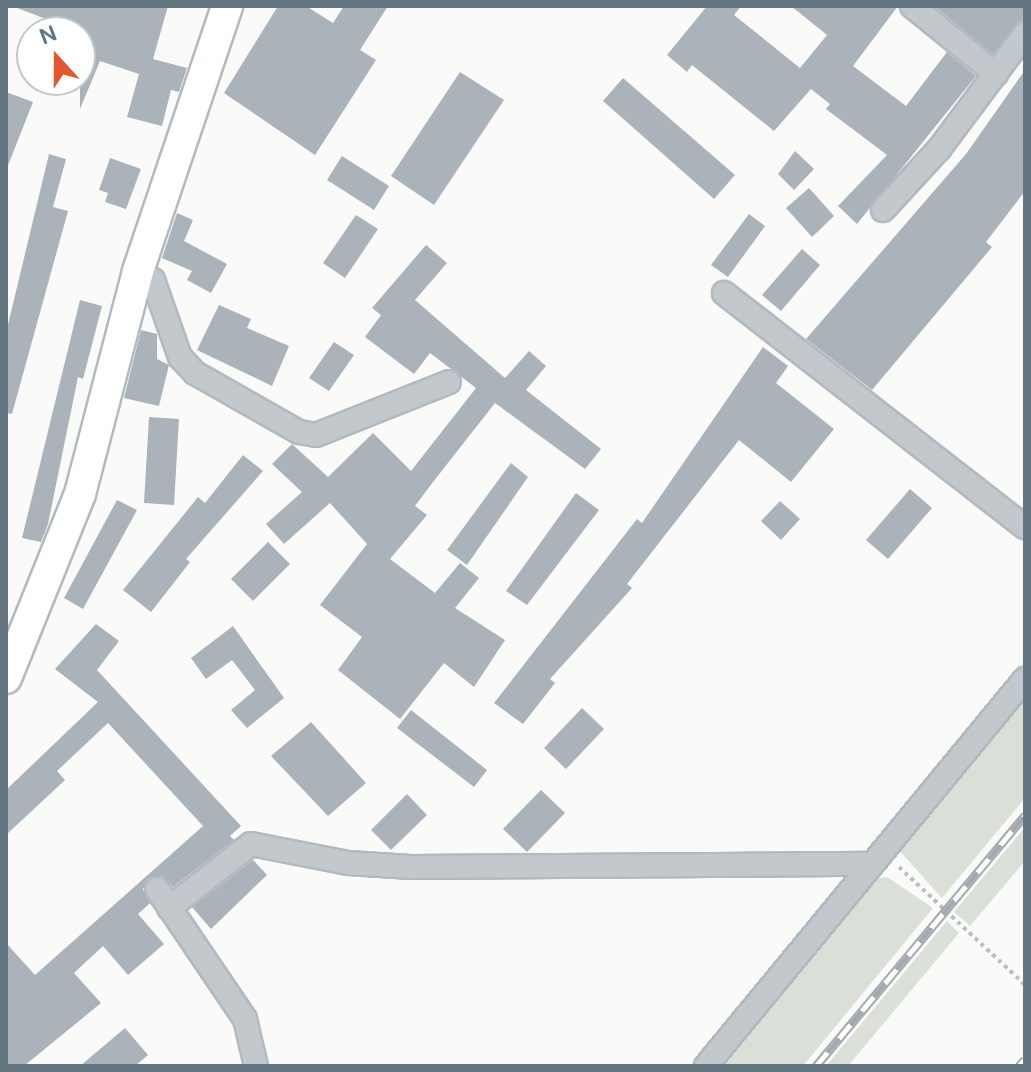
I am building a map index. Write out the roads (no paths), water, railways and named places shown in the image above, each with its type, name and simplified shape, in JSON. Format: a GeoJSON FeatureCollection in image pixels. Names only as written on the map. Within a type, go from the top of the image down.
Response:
{"type":"FeatureCollection","features":[{"type":"Feature","properties":{"kind":"street"},"geometry":{"type":"LineString","coordinates":[[6,678],[80,494],[138,271],[227,6]]}},
{"type":"Feature","properties":{"kind":"street"},"geometry":{"type":"LineString","coordinates":[[912,6],[996,74]]}},
{"type":"Feature","properties":{"kind":"street"},"geometry":{"type":"LineString","coordinates":[[883,210],[996,74],[1025,34]]}},
{"type":"Feature","properties":{"kind":"street"},"geometry":{"type":"LineString","coordinates":[[138,271],[153,280],[180,357],[195,373],[299,432],[316,435],[449,382]]}},
{"type":"Feature","properties":{"kind":"street"},"geometry":{"type":"LineString","coordinates":[[724,293],[1025,527]]}},
{"type":"Feature","properties":{"kind":"street"},"geometry":{"type":"LineString","coordinates":[[706,1066],[1025,679]]}},
{"type":"Feature","properties":{"kind":"street"},"geometry":{"type":"LineString","coordinates":[[169,908],[251,844],[348,863],[411,867],[877,858]]}},
{"type":"Feature","properties":{"kind":"street"},"geometry":{"type":"LineString","coordinates":[[157,889],[245,1019],[256,1066]]}},
{"type":"Feature","properties":{"kind":"railway"},"geometry":{"type":"LineString","coordinates":[[816,1066],[1025,815]]}},
{"type":"Feature","properties":{"kind":"railway"},"geometry":{"type":"LineString","coordinates":[[1019,1066],[1025,1059]]}}]}
